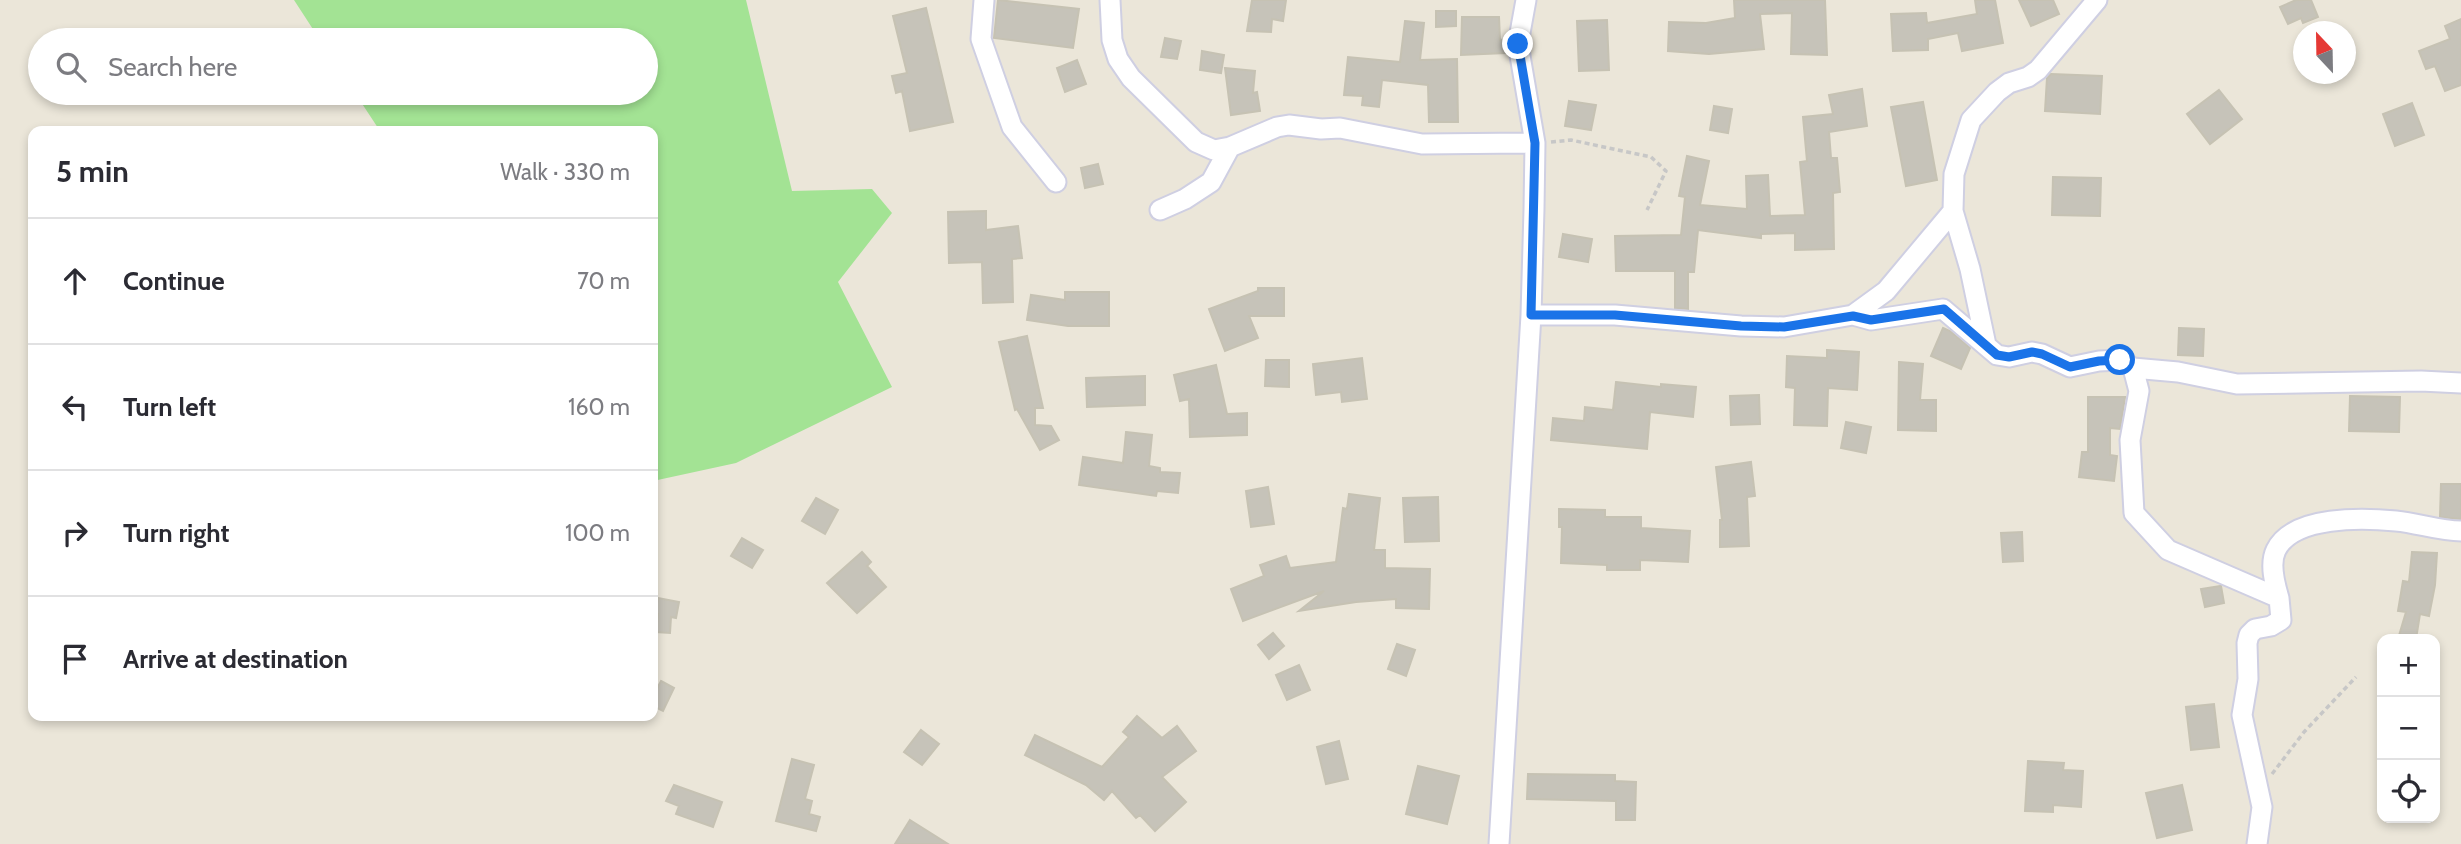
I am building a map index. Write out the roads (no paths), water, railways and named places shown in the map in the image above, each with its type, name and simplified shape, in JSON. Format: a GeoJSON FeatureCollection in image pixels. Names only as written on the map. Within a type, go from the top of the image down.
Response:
{"type":"FeatureCollection","features":[{"type":"Feature","properties":{"kind":"street"},"geometry":{"type":"LineString","coordinates":[[984,0],[981,39],[1012,127],[1056,182]]}},
{"type":"Feature","properties":{"kind":"street"},"geometry":{"type":"LineString","coordinates":[[1111,0],[1112,40],[1118,59],[1131,78],[1196,142],[1214,149],[1230,147],[1276,127],[1289,125],[1321,129],[1340,128],[1422,144],[1535,143]]}},
{"type":"Feature","properties":{"kind":"street"},"geometry":{"type":"LineString","coordinates":[[1499,844],[1531,315],[1535,143],[1518,44],[1526,0]]}},
{"type":"Feature","properties":{"kind":"street"},"geometry":{"type":"LineString","coordinates":[[1986,345],[1970,269],[1953,211],[1954,174],[1971,120],[2009,83],[2028,77],[2038,70],[2097,0]]}},
{"type":"Feature","properties":{"kind":"street"},"geometry":{"type":"LineString","coordinates":[[1160,210],[1185,199],[1211,182],[1230,147]]}},
{"type":"Feature","properties":{"kind":"street"},"geometry":{"type":"LineString","coordinates":[[1853,316],[1886,291],[1953,211]]}},
{"type":"Feature","properties":{"kind":"street"},"geometry":{"type":"LineString","coordinates":[[1531,315],[1615,315],[1784,327],[1853,316],[1871,320],[1944,309],[1997,355],[2009,357],[2032,352],[2070,367],[2120,360],[2133,369],[2178,372],[2236,384],[2421,381],[2461,383]]}},
{"type":"Feature","properties":{"kind":"street"},"geometry":{"type":"LineString","coordinates":[[2133,369],[2139,391],[2130,440],[2134,513],[2168,550],[2279,598]]}},
{"type":"Feature","properties":{"kind":"street"},"geometry":{"type":"LineString","coordinates":[[2257,844],[2262,807],[2242,715],[2248,678],[2249,635],[2255,629],[2271,626],[2281,620],[2274,578],[2275,551],[2289,536],[2308,525],[2338,520],[2396,521],[2461,531]]}}]}
